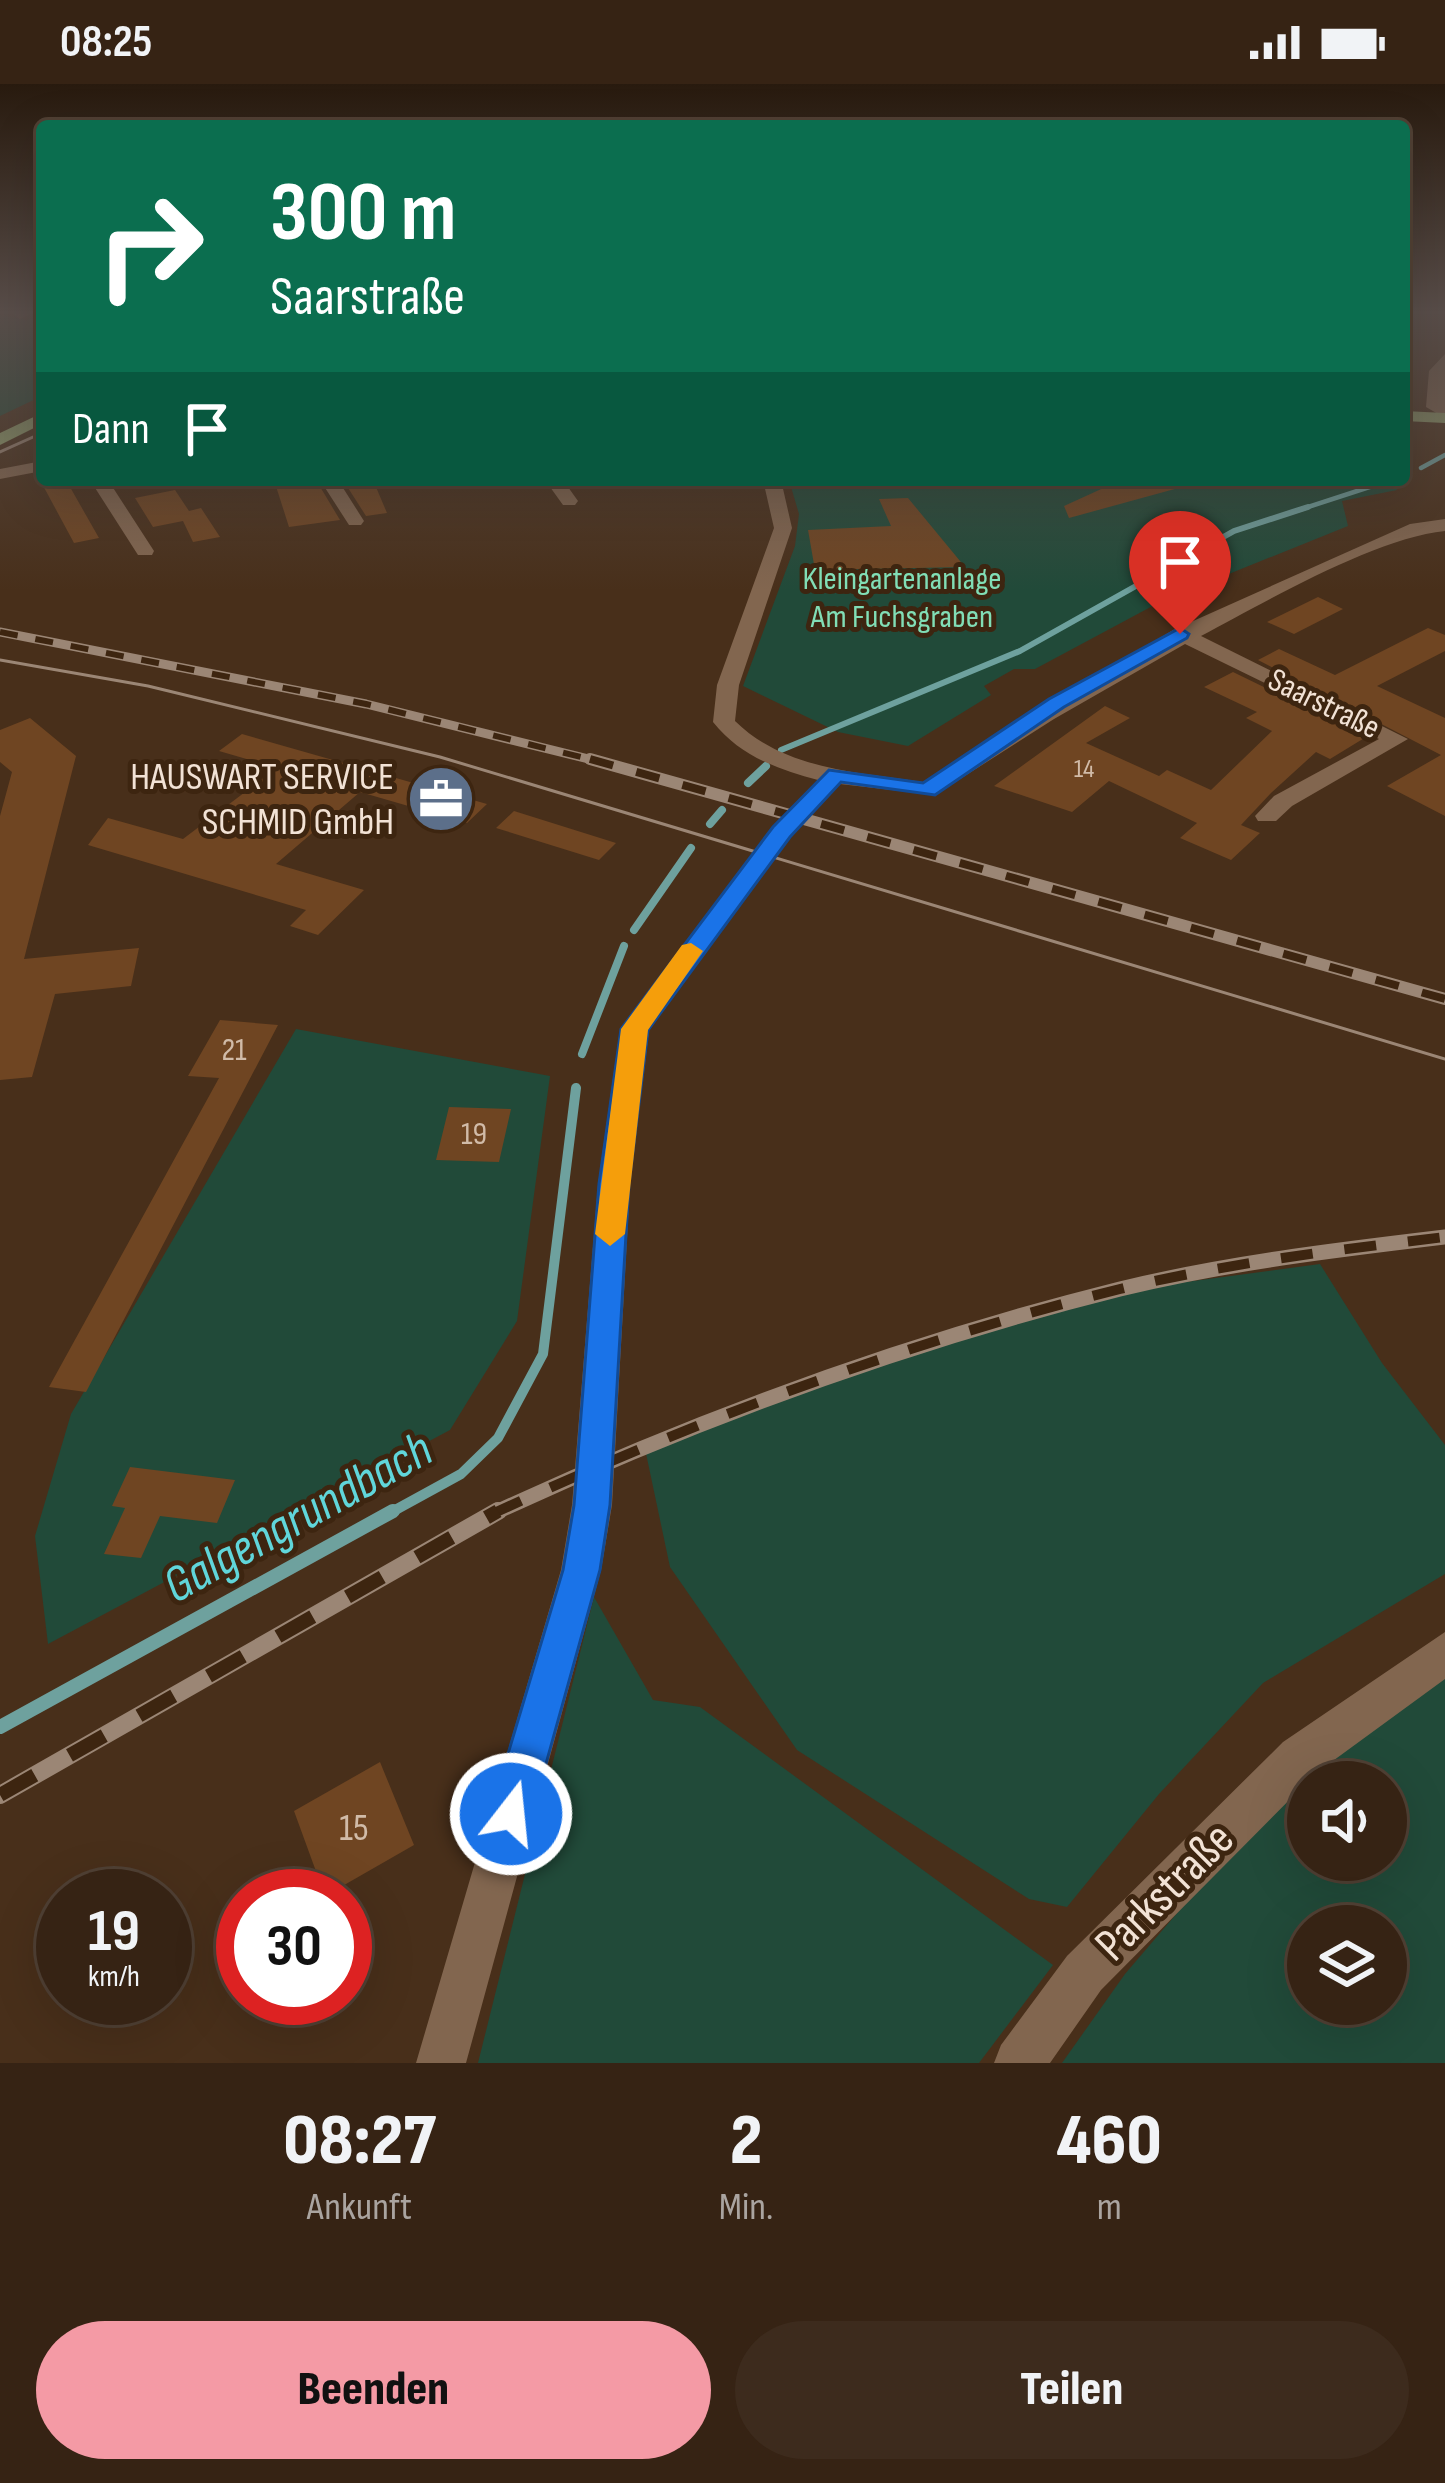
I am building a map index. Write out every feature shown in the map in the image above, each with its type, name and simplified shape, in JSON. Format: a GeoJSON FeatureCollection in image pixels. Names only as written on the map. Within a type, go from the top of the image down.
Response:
{"type":"FeatureCollection","features":[{"type":"Feature","properties":{"kind":"main road"},"geometry":{"type":"LineString","coordinates":[[1410,416],[1445,416]]}},
{"type":"Feature","properties":{"kind":"main road"},"geometry":{"type":"LineString","coordinates":[[0,440],[36,421]]}},
{"type":"Feature","properties":{"kind":"street"},"geometry":{"type":"LineString","coordinates":[[0,474],[36,467]]}},
{"type":"Feature","properties":{"kind":"street"},"geometry":{"type":"LineString","coordinates":[[103,486],[145,551]]}},
{"type":"Feature","properties":{"kind":"street"},"geometry":{"type":"LineString","coordinates":[[333,486],[355,521]]}},
{"type":"Feature","properties":{"kind":"street"},"geometry":{"type":"LineString","coordinates":[[558,486],[569,501]]}},
{"type":"Feature","properties":{"kind":"street"},"geometry":{"type":"LineString","coordinates":[[773,486],[783,528],[728,685],[724,722],[761,752],[836,775],[927,790],[1057,703],[1180,634],[1417,528],[1445,525]]}},
{"type":"Feature","properties":{"kind":"street","name":"Saarstraße"},"geometry":{"type":"LineString","coordinates":[[1180,634],[1397,739],[1283,801],[1268,816]]}},
{"type":"Feature","properties":{"kind":"street"},"geometry":{"type":"LineString","coordinates":[[441,2063],[581,1570],[592,1505],[614,1184],[634,1029],[782,832],[836,775]]}},
{"type":"Feature","properties":{"kind":"street","name":"Parkstraße"},"geometry":{"type":"LineString","coordinates":[[1018,2063],[1084,1973],[1299,1758],[1445,1653]]}},
{"type":"Feature","properties":{"kind":"green space"},"geometry":{"type":"Polygon","coordinates":[[[0,406],[20,406],[0,416],[0,406]]]}},
{"type":"Feature","properties":{"kind":"green space","name":"Kleingartenanlage Am Fuchsgraben"},"geometry":{"type":"Polygon","coordinates":[[[791,486],[1395,486],[1397,490],[1342,501],[1348,526],[1209,582],[1181,583],[1160,602],[1035,669],[1014,669],[984,686],[991,695],[908,746],[838,732],[743,686],[795,546],[799,514],[791,486]]]}},
{"type":"Feature","properties":{"kind":"green space"},"geometry":{"type":"Polygon","coordinates":[[[296,1029],[550,1076],[517,1321],[450,1430],[48,1644],[35,1536],[71,1414],[296,1029]]]}},
{"type":"Feature","properties":{"kind":"green space"},"geometry":{"type":"Polygon","coordinates":[[[1320,1264],[1382,1363],[1445,1445],[1445,1574],[1263,1683],[1159,1794],[1067,1907],[1029,1899],[797,1750],[670,1567],[644,1444],[916,1348],[1111,1292],[1320,1264]]]}},
{"type":"Feature","properties":{"kind":"green space"},"geometry":{"type":"Polygon","coordinates":[[[594,1597],[653,1700],[700,1707],[1053,1965],[979,2063],[478,2063],[594,1597]]]}},
{"type":"Feature","properties":{"kind":"green space"},"geometry":{"type":"Polygon","coordinates":[[[1445,1664],[1445,2063],[1062,2063],[1125,1974],[1287,1784],[1287,1881],[1407,1881],[1407,1761],[1314,1761],[1445,1664]]]}},
{"type":"Feature","properties":{"kind":"building"},"geometry":{"type":"Polygon","coordinates":[[[43,486],[69,486],[99,538],[74,543],[43,486]]]}},
{"type":"Feature","properties":{"kind":"building"},"geometry":{"type":"Polygon","coordinates":[[[276,486],[320,486],[340,520],[289,527],[276,486]]]}},
{"type":"Feature","properties":{"kind":"building"},"geometry":{"type":"Polygon","coordinates":[[[347,486],[376,486],[387,513],[366,516],[347,486]]]}},
{"type":"Feature","properties":{"kind":"building"},"geometry":{"type":"Polygon","coordinates":[[[1108,486],[1182,486],[1069,518],[1064,506],[1108,486]]]}},
{"type":"Feature","properties":{"kind":"building"},"geometry":{"type":"Polygon","coordinates":[[[175,490],[189,511],[201,508],[220,537],[193,542],[183,521],[153,527],[135,498],[175,490]]]}},
{"type":"Feature","properties":{"kind":"building"},"geometry":{"type":"Polygon","coordinates":[[[908,498],[965,567],[815,570],[808,530],[891,526],[879,499],[908,498]]]}},
{"type":"Feature","properties":{"kind":"building"},"geometry":{"type":"Polygon","coordinates":[[[1318,597],[1343,609],[1294,634],[1267,622],[1318,597]]]}},
{"type":"Feature","properties":{"kind":"building"},"geometry":{"type":"Polygon","coordinates":[[[1428,628],[1445,635],[1445,651],[1377,686],[1445,718],[1445,816],[1387,786],[1441,755],[1258,660],[1279,649],[1335,675],[1428,628]]]}},
{"type":"Feature","properties":{"kind":"building"},"geometry":{"type":"Polygon","coordinates":[[[1233,672],[1366,737],[1330,759],[1316,752],[1271,793],[1241,825],[1260,833],[1231,860],[1180,838],[1197,823],[1109,781],[1072,812],[994,786],[1105,706],[1130,718],[1086,743],[1159,776],[1167,770],[1211,790],[1272,731],[1246,718],[1257,712],[1204,687],[1233,672]]]}},
{"type":"Feature","properties":{"kind":"building"},"geometry":{"type":"Polygon","coordinates":[[[30,718],[76,756],[24,959],[139,948],[131,986],[55,994],[32,1077],[0,1080],[0,816],[12,772],[0,762],[0,730],[30,718]]]}},
{"type":"Feature","properties":{"kind":"building"},"geometry":{"type":"Polygon","coordinates":[[[242,734],[487,804],[467,823],[360,792],[276,864],[364,890],[318,935],[290,926],[306,910],[88,845],[108,818],[183,839],[277,768],[219,751],[242,734]]]}},
{"type":"Feature","properties":{"kind":"building"},"geometry":{"type":"Polygon","coordinates":[[[514,811],[616,843],[599,860],[496,828],[514,811]]]}},
{"type":"Feature","properties":{"kind":"building"},"geometry":{"type":"Polygon","coordinates":[[[220,1020],[278,1025],[86,1392],[49,1387],[219,1078],[188,1076],[220,1020]]]}},
{"type":"Feature","properties":{"kind":"building"},"geometry":{"type":"Polygon","coordinates":[[[449,1107],[511,1109],[499,1162],[436,1160],[449,1107]]]}},
{"type":"Feature","properties":{"kind":"building"},"geometry":{"type":"Polygon","coordinates":[[[130,1467],[235,1480],[217,1523],[160,1516],[141,1558],[104,1554],[125,1508],[112,1506],[130,1467]]]}},
{"type":"Feature","properties":{"kind":"building"},"geometry":{"type":"Polygon","coordinates":[[[380,1762],[414,1845],[372,1869],[315,1869],[294,1811],[380,1762]]]}},
{"type":"Feature","properties":{"kind":"waterway","name":"Galgengrundbach"},"geometry":{"type":"LineString","coordinates":[[1421,468],[1445,455]]}},
{"type":"Feature","properties":{"kind":"waterway","name":"Galgengrundbach"},"geometry":{"type":"LineString","coordinates":[[1299,510],[1373,486]]}},
{"type":"Feature","properties":{"kind":"waterway","name":"Galgengrundbach"},"geometry":{"type":"LineString","coordinates":[[781,750],[1020,651],[1234,531],[1308,507]]}},
{"type":"Feature","properties":{"kind":"waterway","name":"Galgengrundbach"},"geometry":{"type":"LineString","coordinates":[[748,783],[766,766]]}},
{"type":"Feature","properties":{"kind":"waterway","name":"Galgengrundbach"},"geometry":{"type":"LineString","coordinates":[[710,824],[722,810]]}},
{"type":"Feature","properties":{"kind":"waterway","name":"Galgengrundbach"},"geometry":{"type":"LineString","coordinates":[[634,930],[691,848]]}},
{"type":"Feature","properties":{"kind":"waterway","name":"Galgengrundbach"},"geometry":{"type":"LineString","coordinates":[[582,1054],[624,946]]}},
{"type":"Feature","properties":{"kind":"waterway","name":"Galgengrundbach"},"geometry":{"type":"LineString","coordinates":[[388,1514],[461,1474],[498,1438],[543,1354],[576,1088]]}},
{"type":"Feature","properties":{"kind":"waterway","name":"Galgengrundbach"},"geometry":{"type":"LineString","coordinates":[[0,1727],[393,1511]]}},
{"type":"Feature","properties":{"kind":"tram line"},"geometry":{"type":"LineString","coordinates":[[0,452],[36,436]]}},
{"type":"Feature","properties":{"kind":"tram line"},"geometry":{"type":"LineString","coordinates":[[0,660],[148,686],[440,757],[1445,1059]]}},
{"type":"Feature","properties":{"kind":"railway"},"geometry":{"type":"LineString","coordinates":[[0,632],[366,704],[598,761]]}},
{"type":"Feature","properties":{"kind":"railway"},"geometry":{"type":"LineString","coordinates":[[590,759],[598,761]]}},
{"type":"Feature","properties":{"kind":"railway"},"geometry":{"type":"LineString","coordinates":[[598,761],[1445,999]]}},
{"type":"Feature","properties":{"kind":"railway"},"geometry":{"type":"LineString","coordinates":[[495,1513],[722,1416],[879,1359],[1039,1310],[1201,1272],[1445,1237]]}},
{"type":"Feature","properties":{"kind":"railway"},"geometry":{"type":"LineString","coordinates":[[0,1795],[495,1513]]}},
{"type":"Feature","properties":{"kind":"slow traffic"},"geometry":{"type":"LineString","coordinates":[[610,1234],[634,1029],[691,951]]}},
{"type":"Feature","properties":{"kind":"place","name":"HAUSWART SERVICE SCHMID GmbH"},"geometry":{"type":"Point","coordinates":[441,799]}},
{"type":"Feature","properties":{"kind":"route"},"geometry":{"type":"LineString","coordinates":[[511,1814],[581,1570],[592,1505],[614,1184],[634,1029],[782,832],[836,775],[927,790],[1057,703],[1180,634]]}}]}
